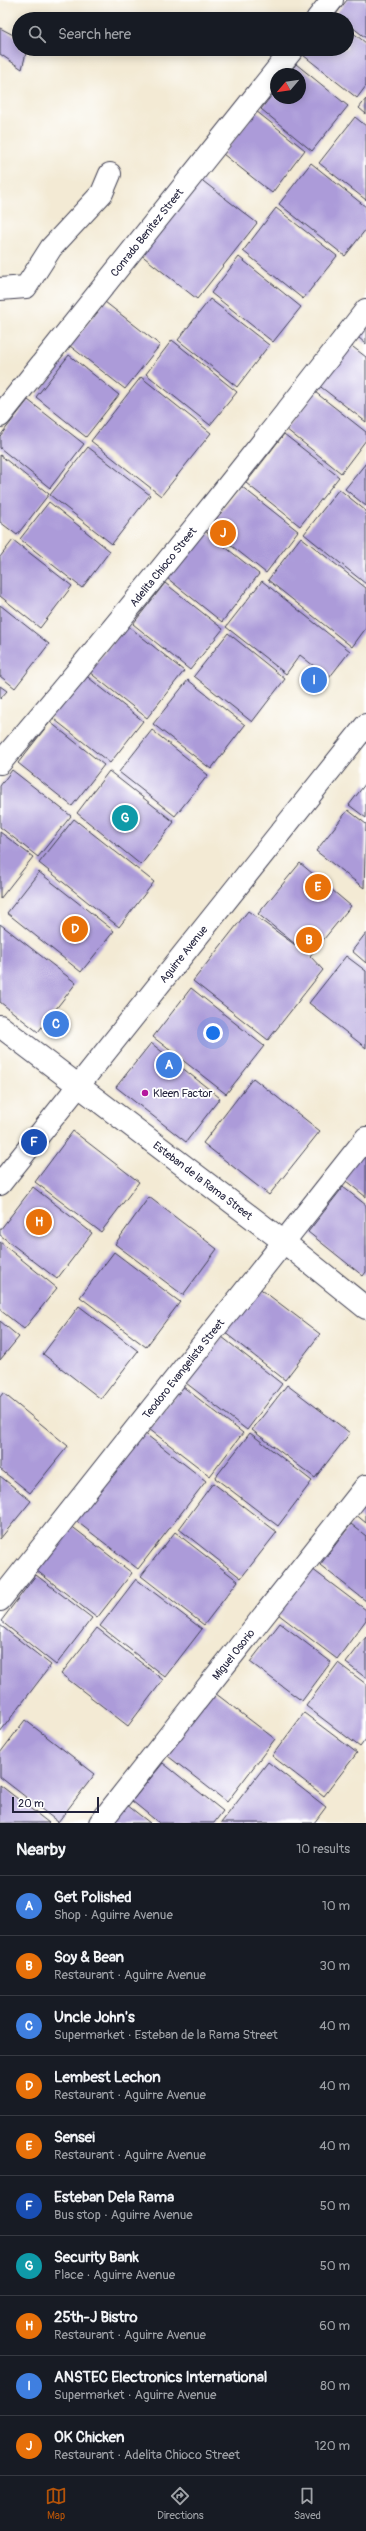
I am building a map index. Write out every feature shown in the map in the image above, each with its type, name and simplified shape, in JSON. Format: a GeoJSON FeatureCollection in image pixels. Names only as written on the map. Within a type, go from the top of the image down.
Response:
{"type":"FeatureCollection","features":[{"type":"Feature","properties":{"kind":"street"},"geometry":{"type":"LineString","coordinates":[[323,12],[332,0]]}},
{"type":"Feature","properties":{"kind":"street","name":"Conrado Benitez Street"},"geometry":{"type":"LineString","coordinates":[[0,416],[287,56]]}},
{"type":"Feature","properties":{"kind":"street"},"geometry":{"type":"LineString","coordinates":[[0,289],[26,287],[51,248],[102,193],[110,174]]}},
{"type":"Feature","properties":{"kind":"street","name":"Adelita Chioco Street"},"geometry":{"type":"LineString","coordinates":[[0,763],[59,694],[244,467],[366,310]]}},
{"type":"Feature","properties":{"kind":"street","name":"Aguirre Avenue"},"geometry":{"type":"LineString","coordinates":[[0,1184],[366,725]]}},
{"type":"Feature","properties":{"kind":"street","name":"Esteban de la Rama Street"},"geometry":{"type":"LineString","coordinates":[[0,1026],[284,1242],[366,1308]]}},
{"type":"Feature","properties":{"kind":"street","name":"Teodoro Evangelista Street"},"geometry":{"type":"LineString","coordinates":[[0,1600],[366,1138]]}},
{"type":"Feature","properties":{"kind":"street","name":"Miguel Osorio"},"geometry":{"type":"LineString","coordinates":[[100,1823],[366,1486]]}},
{"type":"Feature","properties":{"kind":"building"},"geometry":{"type":"Polygon","coordinates":[[[347,0],[366,0],[366,38],[354,29],[354,12],[338,12],[347,0]]]}},
{"type":"Feature","properties":{"kind":"building"},"geometry":{"type":"Polygon","coordinates":[[[0,28],[12,34],[12,56],[25,56],[22,69],[0,54],[0,28]]]}},
{"type":"Feature","properties":{"kind":"building"},"geometry":{"type":"Polygon","coordinates":[[[354,34],[366,43],[366,86],[357,98],[304,56],[354,56],[354,34]]]}},
{"type":"Feature","properties":{"kind":"building"},"geometry":{"type":"Polygon","coordinates":[[[296,64],[301,68],[293,68],[296,64]]]}},
{"type":"Feature","properties":{"kind":"building"},"geometry":{"type":"Polygon","coordinates":[[[306,72],[348,106],[312,151],[261,109],[270,98],[270,104],[306,104],[306,72]]]}},
{"type":"Feature","properties":{"kind":"building"},"geometry":{"type":"Polygon","coordinates":[[[366,99],[366,114],[359,108],[366,99]]]}},
{"type":"Feature","properties":{"kind":"building"},"geometry":{"type":"Polygon","coordinates":[[[256,111],[305,150],[272,193],[223,154],[256,111]]]}},
{"type":"Feature","properties":{"kind":"building"},"geometry":{"type":"Polygon","coordinates":[[[355,117],[366,126],[366,200],[319,163],[355,117]]]}},
{"type":"Feature","properties":{"kind":"building"},"geometry":{"type":"Polygon","coordinates":[[[311,163],[366,207],[366,229],[345,256],[279,204],[311,163]]]}},
{"type":"Feature","properties":{"kind":"building"},"geometry":{"type":"Polygon","coordinates":[[[199,178],[257,223],[197,299],[140,254],[199,178]]]}},
{"type":"Feature","properties":{"kind":"building"},"geometry":{"type":"Polygon","coordinates":[[[276,208],[337,256],[303,299],[243,251],[276,208]]]}},
{"type":"Feature","properties":{"kind":"building"},"geometry":{"type":"Polygon","coordinates":[[[239,257],[301,307],[273,342],[211,293],[239,257]]]}},
{"type":"Feature","properties":{"kind":"building"},"geometry":{"type":"Polygon","coordinates":[[[210,299],[269,345],[237,387],[178,340],[210,299]]]}},
{"type":"Feature","properties":{"kind":"building"},"geometry":{"type":"Polygon","coordinates":[[[105,302],[160,345],[125,389],[70,346],[105,302]]]}},
{"type":"Feature","properties":{"kind":"building"},"geometry":{"type":"Polygon","coordinates":[[[366,326],[366,344],[358,337],[366,326]]]}},
{"type":"Feature","properties":{"kind":"building"},"geometry":{"type":"Polygon","coordinates":[[[172,340],[237,392],[210,425],[146,374],[172,340]]]}},
{"type":"Feature","properties":{"kind":"building"},"geometry":{"type":"Polygon","coordinates":[[[349,344],[366,357],[366,422],[317,384],[349,344]]]}},
{"type":"Feature","properties":{"kind":"building"},"geometry":{"type":"Polygon","coordinates":[[[69,355],[119,395],[86,437],[36,397],[69,355]]]}},
{"type":"Feature","properties":{"kind":"building"},"geometry":{"type":"Polygon","coordinates":[[[141,377],[211,433],[161,496],[91,441],[141,377]]]}},
{"type":"Feature","properties":{"kind":"building"},"geometry":{"type":"Polygon","coordinates":[[[315,392],[366,432],[366,440],[341,473],[286,429],[315,392]]]}},
{"type":"Feature","properties":{"kind":"building"},"geometry":{"type":"Polygon","coordinates":[[[28,400],[84,444],[50,488],[0,448],[0,436],[28,400]]]}},
{"type":"Feature","properties":{"kind":"building"},"geometry":{"type":"Polygon","coordinates":[[[284,434],[339,477],[300,526],[246,483],[284,434]]]}},
{"type":"Feature","properties":{"kind":"building"},"geometry":{"type":"Polygon","coordinates":[[[88,447],[150,495],[112,544],[50,495],[88,447]]]}},
{"type":"Feature","properties":{"kind":"building"},"geometry":{"type":"Polygon","coordinates":[[[0,455],[49,494],[17,535],[0,522],[0,455]]]}},
{"type":"Feature","properties":{"kind":"building"},"geometry":{"type":"Polygon","coordinates":[[[366,463],[366,506],[345,489],[366,463]]]}},
{"type":"Feature","properties":{"kind":"building"},"geometry":{"type":"Polygon","coordinates":[[[241,486],[298,531],[266,573],[209,528],[241,486]]]}},
{"type":"Feature","properties":{"kind":"building"},"geometry":{"type":"Polygon","coordinates":[[[339,489],[366,511],[366,584],[304,534],[339,489]]]}},
{"type":"Feature","properties":{"kind":"building"},"geometry":{"type":"Polygon","coordinates":[[[49,502],[110,551],[82,588],[20,539],[49,502]]]}},
{"type":"Feature","properties":{"kind":"building"},"geometry":{"type":"Polygon","coordinates":[[[200,527],[259,574],[222,622],[162,574],[200,527]]]}},
{"type":"Feature","properties":{"kind":"building"},"geometry":{"type":"Polygon","coordinates":[[[301,537],[366,588],[366,628],[352,647],[268,580],[301,537]]]}},
{"type":"Feature","properties":{"kind":"building"},"geometry":{"type":"Polygon","coordinates":[[[13,540],[72,586],[40,628],[0,596],[0,557],[13,540]]]}},
{"type":"Feature","properties":{"kind":"building"},"geometry":{"type":"Polygon","coordinates":[[[262,581],[350,651],[329,678],[300,655],[286,674],[226,627],[262,581]]]}},
{"type":"Feature","properties":{"kind":"building"},"geometry":{"type":"Polygon","coordinates":[[[165,583],[223,629],[190,670],[133,624],[165,583]]]}},
{"type":"Feature","properties":{"kind":"building"},"geometry":{"type":"Polygon","coordinates":[[[0,605],[49,644],[15,688],[0,676],[0,605]]]}},
{"type":"Feature","properties":{"kind":"building"},"geometry":{"type":"Polygon","coordinates":[[[127,625],[184,671],[147,718],[89,672],[127,625]]]}},
{"type":"Feature","properties":{"kind":"building"},"geometry":{"type":"Polygon","coordinates":[[[228,633],[285,679],[252,722],[194,676],[228,633]]]}},
{"type":"Feature","properties":{"kind":"building"},"geometry":{"type":"Polygon","coordinates":[[[84,674],[143,721],[110,763],[50,716],[84,674]]]}},
{"type":"Feature","properties":{"kind":"building"},"geometry":{"type":"Polygon","coordinates":[[[188,680],[245,725],[211,769],[153,724],[188,680]]]}},
{"type":"Feature","properties":{"kind":"building"},"geometry":{"type":"Polygon","coordinates":[[[0,686],[7,691],[0,699],[0,686]]]}},
{"type":"Feature","properties":{"kind":"building"},"geometry":{"type":"Polygon","coordinates":[[[50,722],[104,765],[72,806],[18,763],[50,722]]]}},
{"type":"Feature","properties":{"kind":"building"},"geometry":{"type":"Polygon","coordinates":[[[152,730],[208,775],[175,816],[119,772],[152,730]]]}},
{"type":"Feature","properties":{"kind":"building"},"geometry":{"type":"Polygon","coordinates":[[[12,770],[71,816],[38,857],[0,827],[0,786],[12,770]]]}},
{"type":"Feature","properties":{"kind":"building"},"geometry":{"type":"Polygon","coordinates":[[[109,771],[174,822],[141,865],[77,813],[109,771]]]}},
{"type":"Feature","properties":{"kind":"building"},"geometry":{"type":"Polygon","coordinates":[[[366,783],[366,818],[349,805],[366,783]]]}},
{"type":"Feature","properties":{"kind":"building"},"geometry":{"type":"Polygon","coordinates":[[[348,810],[366,824],[364,888],[316,851],[348,810]]]}},
{"type":"Feature","properties":{"kind":"building"},"geometry":{"type":"Polygon","coordinates":[[[74,819],[154,882],[119,927],[39,863],[74,819]]]}},
{"type":"Feature","properties":{"kind":"building"},"geometry":{"type":"Polygon","coordinates":[[[0,832],[33,857],[0,899],[0,832]]]}},
{"type":"Feature","properties":{"kind":"building"},"geometry":{"type":"Polygon","coordinates":[[[300,863],[351,906],[310,956],[323,970],[268,1040],[193,981],[248,911],[305,952],[258,914],[300,863]]]}},
{"type":"Feature","properties":{"kind":"building"},"geometry":{"type":"Polygon","coordinates":[[[39,872],[114,931],[81,972],[7,913],[39,872]]]}},
{"type":"Feature","properties":{"kind":"building"},"geometry":{"type":"Polygon","coordinates":[[[0,924],[76,983],[38,1032],[0,1002],[0,924]]]}},
{"type":"Feature","properties":{"kind":"building"},"geometry":{"type":"Polygon","coordinates":[[[366,933],[366,963],[352,951],[366,933]]]}},
{"type":"Feature","properties":{"kind":"building"},"geometry":{"type":"Polygon","coordinates":[[[346,956],[366,971],[366,1048],[309,1003],[346,956]]]}},
{"type":"Feature","properties":{"kind":"building"},"geometry":{"type":"Polygon","coordinates":[[[191,988],[264,1046],[226,1094],[153,1037],[191,988]]]}},
{"type":"Feature","properties":{"kind":"building"},"geometry":{"type":"Polygon","coordinates":[[[151,1043],[220,1098],[186,1142],[116,1087],[151,1043]]]}},
{"type":"Feature","properties":{"kind":"building"},"geometry":{"type":"Polygon","coordinates":[[[253,1078],[320,1131],[269,1195],[203,1143],[253,1078]]]}},
{"type":"Feature","properties":{"kind":"building"},"geometry":{"type":"Polygon","coordinates":[[[73,1131],[139,1182],[101,1232],[35,1182],[73,1131]]]}},
{"type":"Feature","properties":{"kind":"building"},"geometry":{"type":"Polygon","coordinates":[[[366,1144],[366,1197],[341,1177],[366,1144]]]}},
{"type":"Feature","properties":{"kind":"building"},"geometry":{"type":"Polygon","coordinates":[[[33,1187],[92,1233],[57,1279],[0,1235],[0,1230],[33,1187]]]}},
{"type":"Feature","properties":{"kind":"building"},"geometry":{"type":"Polygon","coordinates":[[[343,1187],[366,1205],[366,1272],[363,1276],[308,1232],[343,1187]]]}},
{"type":"Feature","properties":{"kind":"building"},"geometry":{"type":"Polygon","coordinates":[[[149,1197],[217,1249],[183,1295],[115,1244],[149,1197]]]}},
{"type":"Feature","properties":{"kind":"building"},"geometry":{"type":"Polygon","coordinates":[[[0,1242],[57,1288],[24,1329],[0,1310],[0,1242]]]}},
{"type":"Feature","properties":{"kind":"building"},"geometry":{"type":"Polygon","coordinates":[[[114,1252],[180,1302],[146,1347],[80,1297],[114,1252]]]}},
{"type":"Feature","properties":{"kind":"building"},"geometry":{"type":"Polygon","coordinates":[[[254,1284],[320,1334],[285,1380],[219,1328],[254,1284]]]}},
{"type":"Feature","properties":{"kind":"building"},"geometry":{"type":"Polygon","coordinates":[[[79,1306],[138,1351],[101,1399],[43,1354],[79,1306]]]}},
{"type":"Feature","properties":{"kind":"building"},"geometry":{"type":"Polygon","coordinates":[[[0,1321],[19,1337],[0,1360],[0,1321]]]}},
{"type":"Feature","properties":{"kind":"building"},"geometry":{"type":"Polygon","coordinates":[[[222,1337],[282,1384],[247,1430],[186,1383],[222,1337]]]}},
{"type":"Feature","properties":{"kind":"building"},"geometry":{"type":"Polygon","coordinates":[[[287,1385],[350,1433],[315,1478],[252,1430],[287,1385]]]}},
{"type":"Feature","properties":{"kind":"building"},"geometry":{"type":"Polygon","coordinates":[[[182,1386],[243,1433],[210,1476],[149,1429],[182,1386]]]}},
{"type":"Feature","properties":{"kind":"building"},"geometry":{"type":"Polygon","coordinates":[[[3,1393],[68,1446],[30,1493],[0,1469],[0,1397],[3,1393]]]}},
{"type":"Feature","properties":{"kind":"building"},"geometry":{"type":"Polygon","coordinates":[[[139,1429],[206,1481],[138,1569],[71,1517],[139,1429]]]}},
{"type":"Feature","properties":{"kind":"building"},"geometry":{"type":"Polygon","coordinates":[[[250,1433],[312,1481],[278,1526],[215,1478],[250,1433]]]}},
{"type":"Feature","properties":{"kind":"building"},"geometry":{"type":"Polygon","coordinates":[[[0,1476],[31,1501],[0,1539],[0,1476]]]}},
{"type":"Feature","properties":{"kind":"building"},"geometry":{"type":"Polygon","coordinates":[[[213,1483],[277,1532],[241,1578],[179,1529],[213,1483]]]}},
{"type":"Feature","properties":{"kind":"building"},"geometry":{"type":"Polygon","coordinates":[[[366,1498],[366,1523],[354,1513],[366,1498]]]}},
{"type":"Feature","properties":{"kind":"building"},"geometry":{"type":"Polygon","coordinates":[[[351,1524],[366,1536],[366,1601],[320,1565],[351,1524]]]}},
{"type":"Feature","properties":{"kind":"building"},"geometry":{"type":"Polygon","coordinates":[[[70,1525],[132,1573],[97,1618],[36,1570],[70,1525]]]}},
{"type":"Feature","properties":{"kind":"building"},"geometry":{"type":"Polygon","coordinates":[[[175,1532],[238,1581],[204,1625],[141,1576],[175,1532]]]}},
{"type":"Feature","properties":{"kind":"building"},"geometry":{"type":"Polygon","coordinates":[[[312,1569],[366,1610],[366,1620],[337,1659],[278,1614],[312,1569]]]}},
{"type":"Feature","properties":{"kind":"building"},"geometry":{"type":"Polygon","coordinates":[[[36,1575],[92,1618],[56,1665],[1,1621],[36,1575]]]}},
{"type":"Feature","properties":{"kind":"building"},"geometry":{"type":"Polygon","coordinates":[[[136,1579],[202,1629],[165,1677],[100,1626],[136,1579]]]}},
{"type":"Feature","properties":{"kind":"building"},"geometry":{"type":"Polygon","coordinates":[[[280,1623],[331,1662],[302,1701],[250,1662],[280,1623]]]}},
{"type":"Feature","properties":{"kind":"building"},"geometry":{"type":"Polygon","coordinates":[[[0,1625],[51,1665],[0,1732],[0,1625]]]}},
{"type":"Feature","properties":{"kind":"building"},"geometry":{"type":"Polygon","coordinates":[[[97,1628],[163,1680],[128,1726],[61,1674],[97,1628]]]}},
{"type":"Feature","properties":{"kind":"building"},"geometry":{"type":"Polygon","coordinates":[[[366,1637],[366,1678],[346,1663],[366,1637]]]}},
{"type":"Feature","properties":{"kind":"building"},"geometry":{"type":"Polygon","coordinates":[[[338,1663],[366,1684],[366,1739],[360,1747],[306,1706],[338,1663]]]}},
{"type":"Feature","properties":{"kind":"building"},"geometry":{"type":"Polygon","coordinates":[[[211,1690],[275,1739],[227,1802],[164,1753],[211,1690]]]}},
{"type":"Feature","properties":{"kind":"building"},"geometry":{"type":"Polygon","coordinates":[[[304,1713],[357,1753],[324,1796],[272,1756],[304,1713]]]}},
{"type":"Feature","properties":{"kind":"building"},"geometry":{"type":"Polygon","coordinates":[[[25,1720],[95,1774],[58,1822],[0,1777],[0,1753],[25,1720]]]}},
{"type":"Feature","properties":{"kind":"building"},"geometry":{"type":"Polygon","coordinates":[[[268,1762],[326,1807],[314,1823],[221,1823],[268,1762]]]}},
{"type":"Feature","properties":{"kind":"building"},"geometry":{"type":"Polygon","coordinates":[[[163,1763],[223,1811],[214,1823],[159,1823],[132,1801],[163,1763]]]}},
{"type":"Feature","properties":{"kind":"building"},"geometry":{"type":"Polygon","coordinates":[[[0,1785],[49,1823],[0,1823],[0,1785]]]}},
{"type":"Feature","properties":{"kind":"building"},"geometry":{"type":"Polygon","coordinates":[[[127,1805],[150,1823],[112,1823],[127,1805]]]}},
{"type":"Feature","properties":{"kind":"place","name":"OK Chicken"},"geometry":{"type":"Point","coordinates":[223,533]}},
{"type":"Feature","properties":{"kind":"place","name":"ANSTEC Electronics International"},"geometry":{"type":"Point","coordinates":[314,680]}},
{"type":"Feature","properties":{"kind":"place","name":"Security Bank"},"geometry":{"type":"Point","coordinates":[125,818]}},
{"type":"Feature","properties":{"kind":"place","name":"Sensei"},"geometry":{"type":"Point","coordinates":[318,887]}},
{"type":"Feature","properties":{"kind":"place","name":"Lembest Lechon"},"geometry":{"type":"Point","coordinates":[75,929]}},
{"type":"Feature","properties":{"kind":"place","name":"Soy & Bean"},"geometry":{"type":"Point","coordinates":[309,940]}},
{"type":"Feature","properties":{"kind":"place","name":"Uncle John's"},"geometry":{"type":"Point","coordinates":[56,1024]}},
{"type":"Feature","properties":{"kind":"place","name":"Get Polished"},"geometry":{"type":"Point","coordinates":[169,1065]}},
{"type":"Feature","properties":{"kind":"place","name":"Kleen Factor"},"geometry":{"type":"Point","coordinates":[145,1093]}},
{"type":"Feature","properties":{"kind":"place","name":"Esteban Dela Rama"},"geometry":{"type":"Point","coordinates":[34,1142]}},
{"type":"Feature","properties":{"kind":"place","name":"25th-J Bistro"},"geometry":{"type":"Point","coordinates":[39,1222]}}]}
